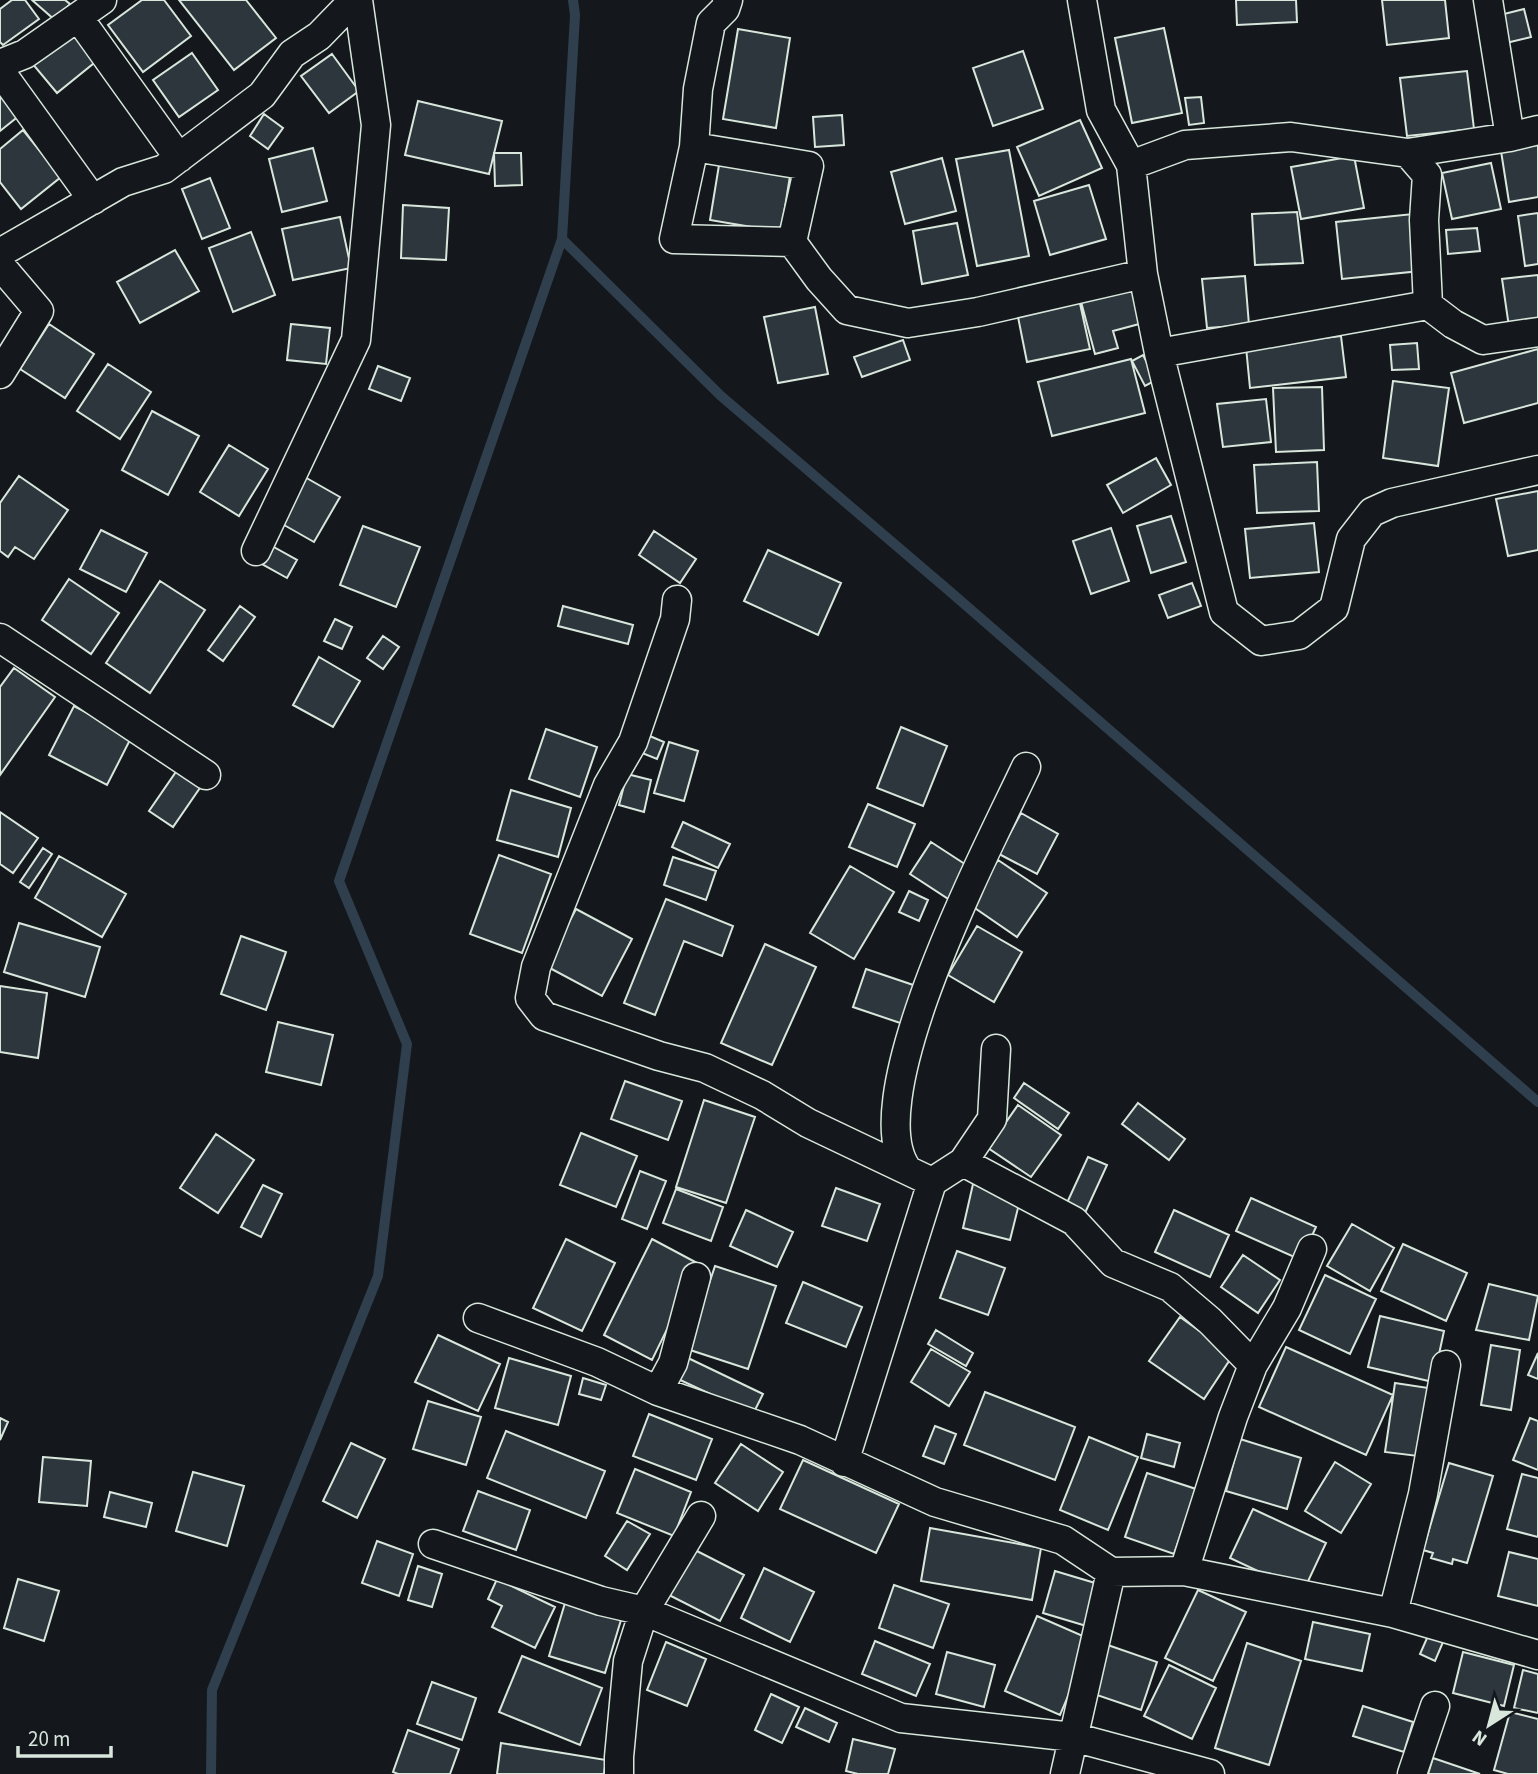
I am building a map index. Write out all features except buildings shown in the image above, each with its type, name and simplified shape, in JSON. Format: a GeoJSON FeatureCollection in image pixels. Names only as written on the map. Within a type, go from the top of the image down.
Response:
{"type":"FeatureCollection","features":[{"type":"Feature","properties":{"kind":"street"},"geometry":{"type":"LineString","coordinates":[[0,64],[25,54],[102,0]]}},
{"type":"Feature","properties":{"kind":"street"},"geometry":{"type":"LineString","coordinates":[[0,253],[123,183],[164,169],[262,94],[292,54],[319,36],[356,0]]}},
{"type":"Feature","properties":{"kind":"street"},"geometry":{"type":"LineString","coordinates":[[256,551],[356,341],[376,125],[356,0]]}},
{"type":"Feature","properties":{"kind":"street"},"geometry":{"type":"LineString","coordinates":[[728,0],[725,9],[711,23],[698,89],[694,147],[674,239],[792,242]]}},
{"type":"Feature","properties":{"kind":"street"},"geometry":{"type":"LineString","coordinates":[[1082,0],[1101,110],[1131,165],[1143,274],[1159,353],[1224,612],[1261,641],[1298,635],[1334,608],[1351,539],[1371,512],[1392,503],[1538,470]]}},
{"type":"Feature","properties":{"kind":"street"},"geometry":{"type":"LineString","coordinates":[[1488,0],[1510,137]]}},
{"type":"Feature","properties":{"kind":"street"},"geometry":{"type":"LineString","coordinates":[[78,17],[178,158]]}},
{"type":"Feature","properties":{"kind":"street"},"geometry":{"type":"LineString","coordinates":[[0,71],[93,200]]}},
{"type":"Feature","properties":{"kind":"street"},"geometry":{"type":"LineString","coordinates":[[1131,165],[1185,145],[1291,137],[1408,153],[1538,130]]}},
{"type":"Feature","properties":{"kind":"street"},"geometry":{"type":"LineString","coordinates":[[694,147],[809,166],[792,242],[818,279],[847,310],[908,323],[978,312],[1143,274]]}},
{"type":"Feature","properties":{"kind":"street"},"geometry":{"type":"LineString","coordinates":[[1408,153],[1427,175],[1424,220],[1428,305]]}},
{"type":"Feature","properties":{"kind":"street"},"geometry":{"type":"LineString","coordinates":[[0,265],[40,311],[0,374]]}},
{"type":"Feature","properties":{"kind":"street"},"geometry":{"type":"LineString","coordinates":[[1159,353],[1428,305],[1453,324],[1483,340],[1538,332]]}},
{"type":"Feature","properties":{"kind":"street"},"geometry":{"type":"LineString","coordinates":[[677,600],[675,619],[633,742],[608,785],[536,967],[530,998],[544,1016],[705,1069],[762,1095],[808,1123],[920,1175],[963,1162],[992,1119],[996,1049]]}},
{"type":"Feature","properties":{"kind":"street"},"geometry":{"type":"LineString","coordinates":[[0,638],[206,775]]}},
{"type":"Feature","properties":{"kind":"street"},"geometry":{"type":"LineString","coordinates":[[920,1175],[900,1158],[895,1118],[903,1065],[942,947],[1026,767]]}},
{"type":"Feature","properties":{"kind":"street"},"geometry":{"type":"LineString","coordinates":[[963,1162],[1074,1221],[1113,1263],[1170,1287],[1210,1321],[1253,1365]]}},
{"type":"Feature","properties":{"kind":"street"},"geometry":{"type":"LineString","coordinates":[[844,1462],[920,1175]]}},
{"type":"Feature","properties":{"kind":"street"},"geometry":{"type":"LineString","coordinates":[[1184,1570],[1233,1417],[1253,1365],[1287,1308],[1312,1250]]}},
{"type":"Feature","properties":{"kind":"street"},"geometry":{"type":"LineString","coordinates":[[658,1391],[673,1363],[696,1278]]}},
{"type":"Feature","properties":{"kind":"street"},"geometry":{"type":"LineString","coordinates":[[478,1318],[597,1362],[658,1391],[800,1440],[935,1502],[1063,1540],[1111,1572],[1184,1570],[1393,1613],[1538,1655]]}},
{"type":"Feature","properties":{"kind":"street"},"geometry":{"type":"LineString","coordinates":[[1393,1613],[1423,1494],[1446,1365]]}},
{"type":"Feature","properties":{"kind":"street"},"geometry":{"type":"LineString","coordinates":[[619,1774],[628,1661],[644,1611],[701,1516]]}},
{"type":"Feature","properties":{"kind":"street"},"geometry":{"type":"LineString","coordinates":[[433,1544],[601,1601],[644,1611],[901,1718],[1073,1737],[1210,1774]]}},
{"type":"Feature","properties":{"kind":"street"},"geometry":{"type":"LineString","coordinates":[[1065,1774],[1111,1572]]}},
{"type":"Feature","properties":{"kind":"street"},"geometry":{"type":"LineString","coordinates":[[1412,1774],[1435,1706]]}},
{"type":"Feature","properties":{"kind":"waterway"},"geometry":{"type":"LineString","coordinates":[[211,1774],[212,1690],[378,1276],[407,1044],[339,881],[562,239],[575,15],[573,0]]}},
{"type":"Feature","properties":{"kind":"waterway"},"geometry":{"type":"LineString","coordinates":[[562,239],[721,396],[1538,1102]]}}]}
